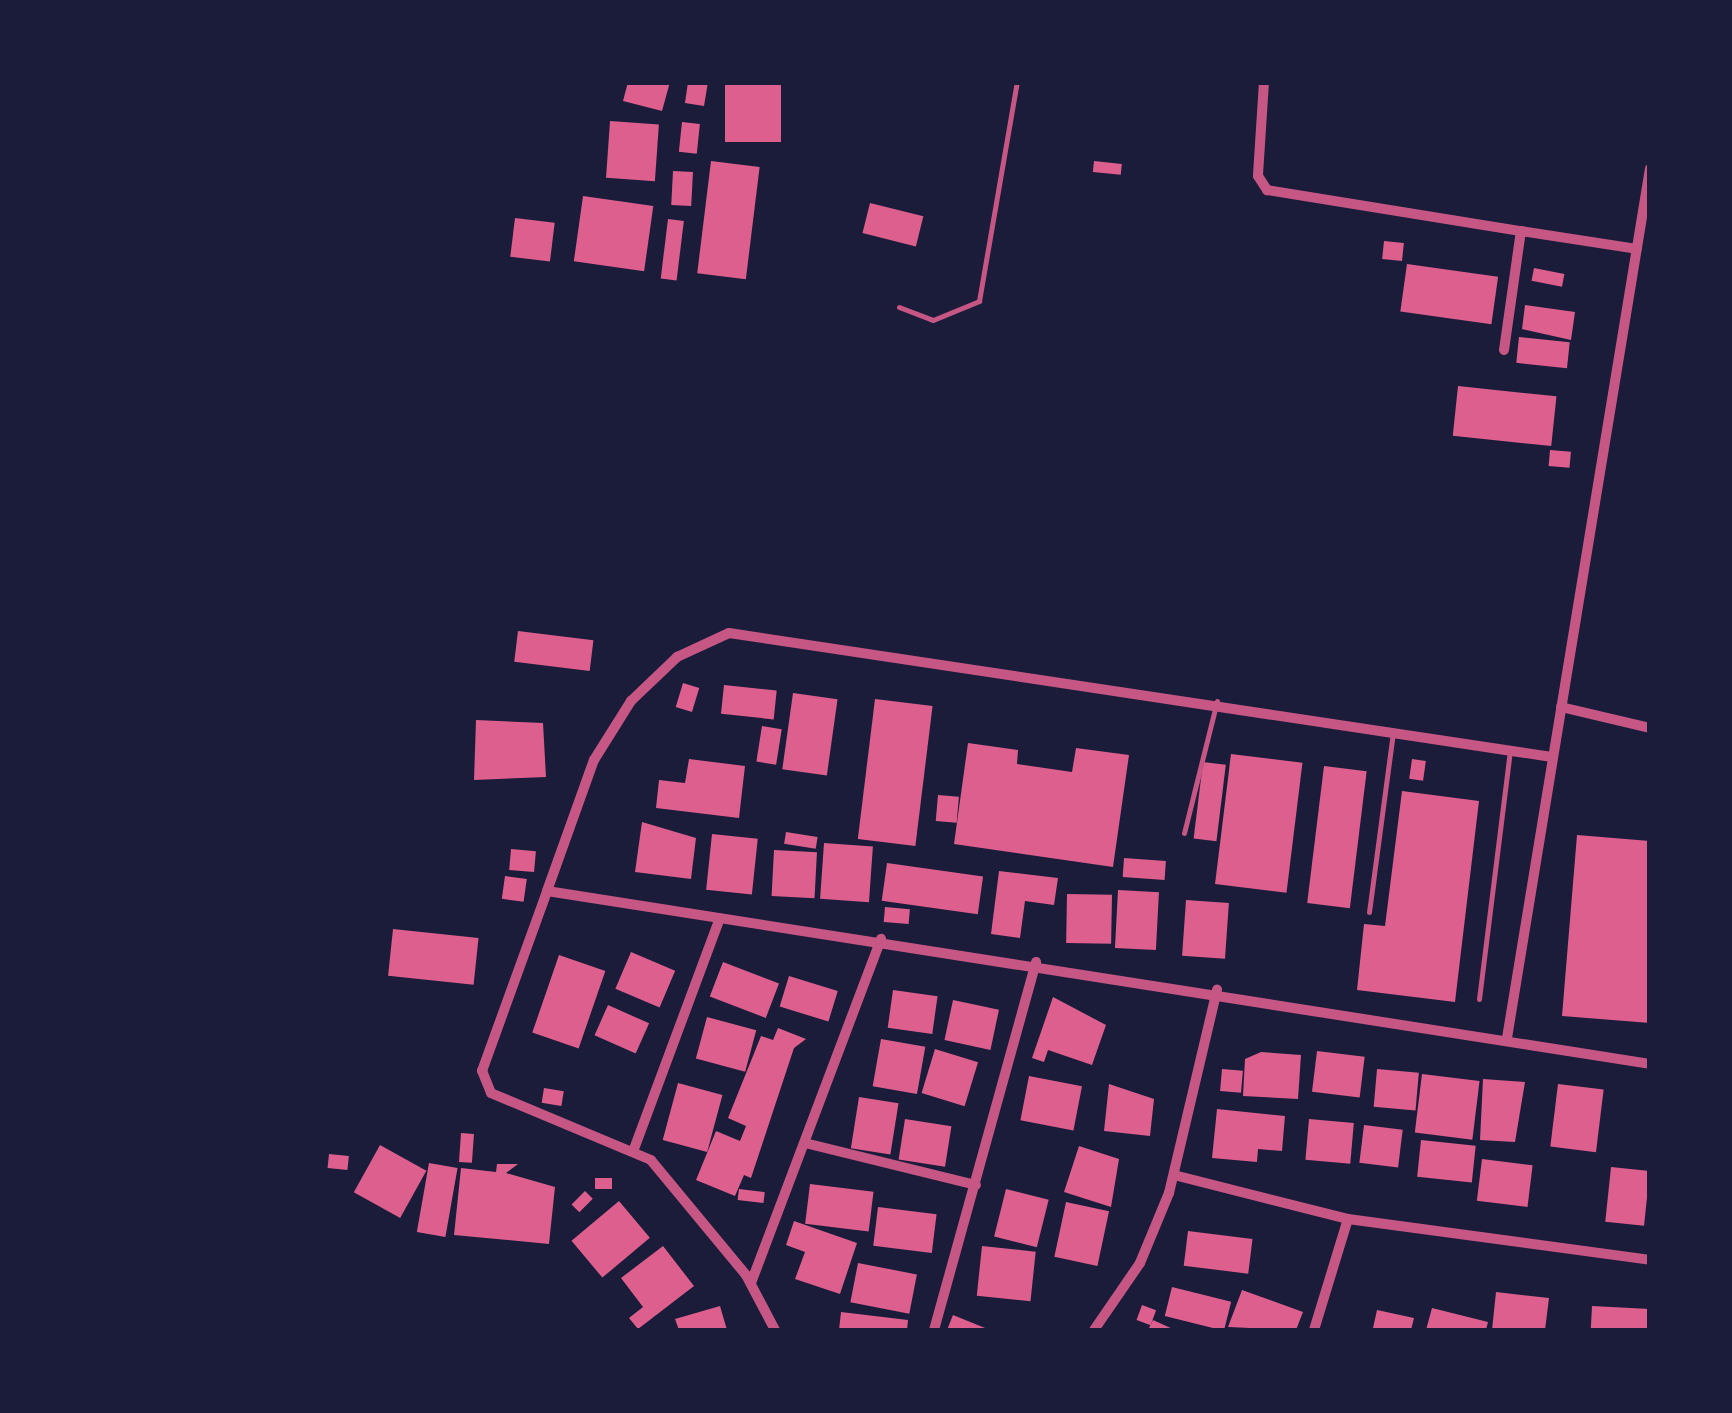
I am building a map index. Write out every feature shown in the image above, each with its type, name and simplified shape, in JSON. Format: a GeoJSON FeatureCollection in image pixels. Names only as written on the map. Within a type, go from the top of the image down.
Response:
{"type":"FeatureCollection","features":[{"type":"Feature","properties":{"kind":"street"},"geometry":{"type":"LineString","coordinates":[[1264,82],[1258,176],[1267,190],[1637,248]]}},
{"type":"Feature","properties":{"kind":"street"},"geometry":{"type":"LineString","coordinates":[[1506,1038],[1650,169]]}},
{"type":"Feature","properties":{"kind":"street"},"geometry":{"type":"LineString","coordinates":[[1504,350],[1521,232]]}},
{"type":"Feature","properties":{"kind":"street"},"geometry":{"type":"LineString","coordinates":[[775,1330],[751,1284],[634,1149],[500,1104],[482,1071],[594,760],[631,701],[677,657],[729,633],[1087,693],[1217,701],[1393,734],[1552,756]]}},
{"type":"Feature","properties":{"kind":"street"},"geometry":{"type":"LineString","coordinates":[[1561,707],[1650,728]]}},
{"type":"Feature","properties":{"kind":"street"},"geometry":{"type":"LineString","coordinates":[[546,891],[1216,990],[1650,1064]]}},
{"type":"Feature","properties":{"kind":"street"},"geometry":{"type":"LineString","coordinates":[[634,1149],[720,918]]}},
{"type":"Feature","properties":{"kind":"street"},"geometry":{"type":"LineString","coordinates":[[751,1284],[881,939]]}},
{"type":"Feature","properties":{"kind":"street"},"geometry":{"type":"LineString","coordinates":[[934,1330],[1036,962]]}},
{"type":"Feature","properties":{"kind":"street"},"geometry":{"type":"LineString","coordinates":[[1094,1330],[1140,1263],[1174,1174],[1216,990]]}},
{"type":"Feature","properties":{"kind":"street"},"geometry":{"type":"LineString","coordinates":[[805,1143],[976,1185]]}},
{"type":"Feature","properties":{"kind":"street"},"geometry":{"type":"LineString","coordinates":[[1174,1174],[1348,1219],[1650,1260]]}},
{"type":"Feature","properties":{"kind":"street"},"geometry":{"type":"LineString","coordinates":[[1314,1330],[1348,1219]]}},
{"type":"Feature","properties":{"kind":"lane"},"geometry":{"type":"LineString","coordinates":[[900,307],[932,320],[980,301],[1017,82]]}},
{"type":"Feature","properties":{"kind":"lane"},"geometry":{"type":"LineString","coordinates":[[1184,834],[1217,701]]}},
{"type":"Feature","properties":{"kind":"lane"},"geometry":{"type":"LineString","coordinates":[[1369,912],[1393,734]]}},
{"type":"Feature","properties":{"kind":"lane"},"geometry":{"type":"LineString","coordinates":[[1479,999],[1510,751]]}},
{"type":"Feature","properties":{"kind":"building"},"geometry":{"type":"Polygon","coordinates":[[[628,82],[670,82],[662,111],[623,101],[628,82]]]}},
{"type":"Feature","properties":{"kind":"building"},"geometry":{"type":"Polygon","coordinates":[[[688,82],[708,82],[704,106],[685,103],[688,82]]]}},
{"type":"Feature","properties":{"kind":"building"},"geometry":{"type":"Polygon","coordinates":[[[725,82],[781,82],[781,142],[725,142],[725,82]]]}},
{"type":"Feature","properties":{"kind":"building"},"geometry":{"type":"Polygon","coordinates":[[[610,121],[659,124],[655,181],[606,178],[610,121]]]}},
{"type":"Feature","properties":{"kind":"building"},"geometry":{"type":"Polygon","coordinates":[[[682,122],[700,124],[697,154],[679,152],[682,122]]]}},
{"type":"Feature","properties":{"kind":"building"},"geometry":{"type":"Polygon","coordinates":[[[711,161],[760,167],[746,279],[697,273],[711,161]]]}},
{"type":"Feature","properties":{"kind":"building"},"geometry":{"type":"Polygon","coordinates":[[[1094,161],[1122,164],[1121,175],[1093,172],[1094,161]]]}},
{"type":"Feature","properties":{"kind":"building"},"geometry":{"type":"Polygon","coordinates":[[[673,171],[693,172],[691,206],[671,205],[673,171]]]}},
{"type":"Feature","properties":{"kind":"building"},"geometry":{"type":"Polygon","coordinates":[[[583,196],[653,206],[644,271],[574,261],[583,196]]]}},
{"type":"Feature","properties":{"kind":"building"},"geometry":{"type":"Polygon","coordinates":[[[870,203],[923,216],[916,246],[863,233],[870,203]]]}},
{"type":"Feature","properties":{"kind":"building"},"geometry":{"type":"Polygon","coordinates":[[[515,218],[555,223],[550,262],[510,257],[515,218]]]}},
{"type":"Feature","properties":{"kind":"building"},"geometry":{"type":"Polygon","coordinates":[[[668,219],[684,221],[677,281],[661,279],[668,219]]]}},
{"type":"Feature","properties":{"kind":"building"},"geometry":{"type":"Polygon","coordinates":[[[1384,241],[1404,243],[1402,261],[1382,259],[1384,241]]]}},
{"type":"Feature","properties":{"kind":"building"},"geometry":{"type":"Polygon","coordinates":[[[1407,264],[1498,277],[1491,324],[1400,312],[1407,264]]]}},
{"type":"Feature","properties":{"kind":"building"},"geometry":{"type":"Polygon","coordinates":[[[1534,268],[1564,274],[1562,287],[1532,281],[1534,268]]]}},
{"type":"Feature","properties":{"kind":"building"},"geometry":{"type":"Polygon","coordinates":[[[1525,305],[1575,312],[1571,340],[1522,329],[1525,305]]]}},
{"type":"Feature","properties":{"kind":"building"},"geometry":{"type":"Polygon","coordinates":[[[1519,337],[1570,342],[1567,368],[1516,363],[1519,337]]]}},
{"type":"Feature","properties":{"kind":"building"},"geometry":{"type":"Polygon","coordinates":[[[1458,386],[1556,396],[1551,446],[1453,436],[1458,386]]]}},
{"type":"Feature","properties":{"kind":"building"},"geometry":{"type":"Polygon","coordinates":[[[1550,450],[1571,452],[1570,468],[1549,466],[1550,450]]]}},
{"type":"Feature","properties":{"kind":"building"},"geometry":{"type":"Polygon","coordinates":[[[518,631],[593,640],[590,671],[514,662],[518,631]]]}},
{"type":"Feature","properties":{"kind":"building"},"geometry":{"type":"Polygon","coordinates":[[[683,683],[699,688],[692,712],[676,707],[683,683]]]}},
{"type":"Feature","properties":{"kind":"building"},"geometry":{"type":"Polygon","coordinates":[[[724,685],[777,691],[774,719],[721,714],[724,685]]]}},
{"type":"Feature","properties":{"kind":"building"},"geometry":{"type":"Polygon","coordinates":[[[793,693],[838,699],[827,776],[782,769],[793,693]]]}},
{"type":"Feature","properties":{"kind":"building"},"geometry":{"type":"Polygon","coordinates":[[[875,699],[933,706],[915,846],[858,839],[875,699]]]}},
{"type":"Feature","properties":{"kind":"building"},"geometry":{"type":"Polygon","coordinates":[[[476,720],[543,723],[546,777],[474,780],[476,720]]]}},
{"type":"Feature","properties":{"kind":"building"},"geometry":{"type":"Polygon","coordinates":[[[762,726],[782,729],[776,765],[756,762],[762,726]]]}},
{"type":"Feature","properties":{"kind":"building"},"geometry":{"type":"Polygon","coordinates":[[[968,743],[1018,750],[1017,764],[1072,772],[1076,748],[1129,755],[1113,867],[954,844],[968,743]]]}},
{"type":"Feature","properties":{"kind":"building"},"geometry":{"type":"Polygon","coordinates":[[[1231,754],[1302,763],[1286,893],[1215,884],[1231,754]]]}},
{"type":"Feature","properties":{"kind":"building"},"geometry":{"type":"Polygon","coordinates":[[[689,759],[745,766],[739,818],[656,808],[659,780],[685,783],[689,759]]]}},
{"type":"Feature","properties":{"kind":"building"},"geometry":{"type":"Polygon","coordinates":[[[1412,759],[1426,761],[1423,781],[1409,779],[1412,759]]]}},
{"type":"Feature","properties":{"kind":"building"},"geometry":{"type":"Polygon","coordinates":[[[1203,762],[1226,765],[1216,841],[1194,838],[1203,762]]]}},
{"type":"Feature","properties":{"kind":"building"},"geometry":{"type":"Polygon","coordinates":[[[1324,766],[1367,771],[1350,908],[1307,903],[1324,766]]]}},
{"type":"Feature","properties":{"kind":"building"},"geometry":{"type":"Polygon","coordinates":[[[1402,791],[1479,801],[1455,1002],[1357,990],[1364,924],[1385,926],[1402,791]]]}},
{"type":"Feature","properties":{"kind":"building"},"geometry":{"type":"Polygon","coordinates":[[[938,795],[959,797],[957,823],[936,821],[938,795]]]}},
{"type":"Feature","properties":{"kind":"building"},"geometry":{"type":"Polygon","coordinates":[[[642,822],[696,838],[691,879],[635,872],[642,822]]]}},
{"type":"Feature","properties":{"kind":"building"},"geometry":{"type":"Polygon","coordinates":[[[786,832],[818,837],[816,849],[784,844],[786,832]]]}},
{"type":"Feature","properties":{"kind":"building"},"geometry":{"type":"Polygon","coordinates":[[[712,834],[758,839],[752,895],[706,890],[712,834]]]}},
{"type":"Feature","properties":{"kind":"building"},"geometry":{"type":"Polygon","coordinates":[[[1577,835],[1650,841],[1650,1023],[1562,1016],[1577,835]]]}},
{"type":"Feature","properties":{"kind":"building"},"geometry":{"type":"Polygon","coordinates":[[[824,843],[873,846],[869,902],[820,899],[824,843]]]}},
{"type":"Feature","properties":{"kind":"building"},"geometry":{"type":"Polygon","coordinates":[[[511,849],[536,851],[534,872],[509,870],[511,849]]]}},
{"type":"Feature","properties":{"kind":"building"},"geometry":{"type":"Polygon","coordinates":[[[774,850],[817,852],[815,898],[772,896],[774,850]]]}},
{"type":"Feature","properties":{"kind":"building"},"geometry":{"type":"Polygon","coordinates":[[[1124,858],[1166,861],[1165,880],[1123,877],[1124,858]]]}},
{"type":"Feature","properties":{"kind":"building"},"geometry":{"type":"Polygon","coordinates":[[[887,863],[983,876],[978,914],[882,901],[887,863]]]}},
{"type":"Feature","properties":{"kind":"building"},"geometry":{"type":"Polygon","coordinates":[[[999,871],[1058,878],[1054,905],[1025,901],[1020,938],[991,934],[999,871]]]}},
{"type":"Feature","properties":{"kind":"building"},"geometry":{"type":"Polygon","coordinates":[[[505,876],[527,879],[524,902],[502,899],[505,876]]]}},
{"type":"Feature","properties":{"kind":"building"},"geometry":{"type":"Polygon","coordinates":[[[1118,890],[1159,892],[1156,950],[1115,948],[1118,890]]]}},
{"type":"Feature","properties":{"kind":"building"},"geometry":{"type":"Polygon","coordinates":[[[1067,894],[1112,895],[1111,944],[1066,943],[1067,894]]]}},
{"type":"Feature","properties":{"kind":"building"},"geometry":{"type":"Polygon","coordinates":[[[1186,900],[1229,903],[1225,959],[1182,956],[1186,900]]]}},
{"type":"Feature","properties":{"kind":"building"},"geometry":{"type":"Polygon","coordinates":[[[885,907],[910,909],[909,924],[884,922],[885,907]]]}},
{"type":"Feature","properties":{"kind":"building"},"geometry":{"type":"Polygon","coordinates":[[[393,929],[479,938],[474,985],[388,976],[393,929]]]}},
{"type":"Feature","properties":{"kind":"building"},"geometry":{"type":"Polygon","coordinates":[[[631,952],[675,971],[660,1008],[615,989],[631,952]]]}},
{"type":"Feature","properties":{"kind":"building"},"geometry":{"type":"Polygon","coordinates":[[[559,955],[605,971],[579,1048],[532,1033],[559,955]]]}},
{"type":"Feature","properties":{"kind":"building"},"geometry":{"type":"Polygon","coordinates":[[[723,962],[779,984],[766,1018],[710,997],[723,962]]]}},
{"type":"Feature","properties":{"kind":"building"},"geometry":{"type":"Polygon","coordinates":[[[789,976],[838,991],[828,1022],[780,1007],[789,976]]]}},
{"type":"Feature","properties":{"kind":"building"},"geometry":{"type":"Polygon","coordinates":[[[893,990],[938,996],[932,1034],[888,1028],[893,990]]]}},
{"type":"Feature","properties":{"kind":"building"},"geometry":{"type":"Polygon","coordinates":[[[1053,997],[1106,1025],[1092,1065],[1048,1050],[1044,1062],[1032,1058],[1053,997]]]}},
{"type":"Feature","properties":{"kind":"building"},"geometry":{"type":"Polygon","coordinates":[[[953,1000],[999,1010],[990,1050],[944,1040],[953,1000]]]}},
{"type":"Feature","properties":{"kind":"building"},"geometry":{"type":"Polygon","coordinates":[[[608,1005],[649,1023],[636,1053],[595,1035],[608,1005]]]}},
{"type":"Feature","properties":{"kind":"building"},"geometry":{"type":"Polygon","coordinates":[[[707,1017],[756,1030],[745,1072],[696,1059],[707,1017]]]}},
{"type":"Feature","properties":{"kind":"building"},"geometry":{"type":"Polygon","coordinates":[[[778,1028],[806,1039],[794,1048],[751,1178],[744,1175],[735,1196],[696,1180],[716,1131],[740,1141],[746,1126],[728,1118],[761,1036],[773,1040],[778,1028]]]}},
{"type":"Feature","properties":{"kind":"building"},"geometry":{"type":"Polygon","coordinates":[[[881,1039],[925,1047],[917,1094],[873,1086],[881,1039]]]}},
{"type":"Feature","properties":{"kind":"building"},"geometry":{"type":"Polygon","coordinates":[[[935,1049],[978,1062],[965,1106],[922,1093],[935,1049]]]}},
{"type":"Feature","properties":{"kind":"building"},"geometry":{"type":"Polygon","coordinates":[[[1317,1051],[1365,1057],[1360,1098],[1312,1092],[1317,1051]]]}},
{"type":"Feature","properties":{"kind":"building"},"geometry":{"type":"Polygon","coordinates":[[[1261,1052],[1301,1055],[1298,1099],[1243,1096],[1245,1059],[1261,1052]]]}},
{"type":"Feature","properties":{"kind":"building"},"geometry":{"type":"Polygon","coordinates":[[[1222,1069],[1243,1071],[1241,1093],[1220,1091],[1222,1069]]]}},
{"type":"Feature","properties":{"kind":"building"},"geometry":{"type":"Polygon","coordinates":[[[1377,1069],[1419,1073],[1416,1111],[1374,1107],[1377,1069]]]}},
{"type":"Feature","properties":{"kind":"building"},"geometry":{"type":"Polygon","coordinates":[[[1422,1074],[1480,1081],[1472,1140],[1415,1133],[1422,1074]]]}},
{"type":"Feature","properties":{"kind":"building"},"geometry":{"type":"Polygon","coordinates":[[[1029,1076],[1082,1086],[1073,1130],[1020,1120],[1029,1076]]]}},
{"type":"Feature","properties":{"kind":"building"},"geometry":{"type":"Polygon","coordinates":[[[1483,1079],[1525,1082],[1515,1142],[1480,1140],[1483,1079]]]}},
{"type":"Feature","properties":{"kind":"building"},"geometry":{"type":"Polygon","coordinates":[[[678,1083],[722,1095],[707,1152],[663,1140],[678,1083]]]}},
{"type":"Feature","properties":{"kind":"building"},"geometry":{"type":"Polygon","coordinates":[[[1109,1084],[1154,1099],[1150,1136],[1104,1131],[1109,1084]]]}},
{"type":"Feature","properties":{"kind":"building"},"geometry":{"type":"Polygon","coordinates":[[[1558,1084],[1604,1090],[1596,1152],[1550,1147],[1558,1084]]]}},
{"type":"Feature","properties":{"kind":"building"},"geometry":{"type":"Polygon","coordinates":[[[544,1088],[564,1091],[561,1106],[542,1103],[544,1088]]]}},
{"type":"Feature","properties":{"kind":"building"},"geometry":{"type":"Polygon","coordinates":[[[859,1097],[899,1103],[890,1155],[851,1148],[859,1097]]]}},
{"type":"Feature","properties":{"kind":"building"},"geometry":{"type":"Polygon","coordinates":[[[1217,1109],[1285,1116],[1282,1151],[1258,1149],[1257,1162],[1212,1158],[1217,1109]]]}},
{"type":"Feature","properties":{"kind":"building"},"geometry":{"type":"Polygon","coordinates":[[[905,1119],[951,1126],[945,1167],[899,1159],[905,1119]]]}},
{"type":"Feature","properties":{"kind":"building"},"geometry":{"type":"Polygon","coordinates":[[[1309,1119],[1354,1123],[1350,1164],[1305,1160],[1309,1119]]]}},
{"type":"Feature","properties":{"kind":"building"},"geometry":{"type":"Polygon","coordinates":[[[1364,1125],[1403,1130],[1398,1167],[1359,1163],[1364,1125]]]}},
{"type":"Feature","properties":{"kind":"building"},"geometry":{"type":"Polygon","coordinates":[[[461,1133],[474,1134],[472,1163],[459,1162],[461,1133]]]}},
{"type":"Feature","properties":{"kind":"building"},"geometry":{"type":"Polygon","coordinates":[[[1421,1140],[1476,1146],[1472,1183],[1417,1177],[1421,1140]]]}},
{"type":"Feature","properties":{"kind":"building"},"geometry":{"type":"Polygon","coordinates":[[[380,1145],[426,1171],[400,1218],[354,1192],[380,1145]]]}},
{"type":"Feature","properties":{"kind":"building"},"geometry":{"type":"Polygon","coordinates":[[[1079,1146],[1119,1159],[1111,1207],[1064,1192],[1079,1146]]]}},
{"type":"Feature","properties":{"kind":"building"},"geometry":{"type":"Polygon","coordinates":[[[329,1154],[349,1156],[347,1170],[328,1168],[329,1154]]]}},
{"type":"Feature","properties":{"kind":"building"},"geometry":{"type":"Polygon","coordinates":[[[1482,1159],[1533,1165],[1528,1207],[1477,1201],[1482,1159]]]}},
{"type":"Feature","properties":{"kind":"building"},"geometry":{"type":"Polygon","coordinates":[[[429,1163],[458,1168],[445,1237],[417,1232],[429,1163]]]}},
{"type":"Feature","properties":{"kind":"building"},"geometry":{"type":"Polygon","coordinates":[[[497,1164],[518,1164],[506,1173],[555,1187],[549,1244],[454,1235],[461,1168],[496,1172],[497,1164]]]}},
{"type":"Feature","properties":{"kind":"building"},"geometry":{"type":"Polygon","coordinates":[[[1611,1167],[1650,1171],[1644,1226],[1605,1222],[1611,1167]]]}},
{"type":"Feature","properties":{"kind":"building"},"geometry":{"type":"Polygon","coordinates":[[[595,1178],[612,1178],[612,1189],[595,1189],[595,1178]]]}},
{"type":"Feature","properties":{"kind":"building"},"geometry":{"type":"Polygon","coordinates":[[[810,1184],[874,1192],[869,1232],[805,1224],[810,1184]]]}},
{"type":"Feature","properties":{"kind":"building"},"geometry":{"type":"Polygon","coordinates":[[[739,1189],[765,1192],[763,1203],[738,1200],[739,1189]]]}},
{"type":"Feature","properties":{"kind":"building"},"geometry":{"type":"Polygon","coordinates":[[[1006,1189],[1049,1200],[1037,1247],[994,1237],[1006,1189]]]}},
{"type":"Feature","properties":{"kind":"building"},"geometry":{"type":"Polygon","coordinates":[[[585,1191],[593,1199],[579,1212],[572,1204],[585,1191]]]}},
{"type":"Feature","properties":{"kind":"building"},"geometry":{"type":"Polygon","coordinates":[[[619,1201],[650,1238],[602,1278],[572,1241],[619,1201]]]}},
{"type":"Feature","properties":{"kind":"building"},"geometry":{"type":"Polygon","coordinates":[[[1066,1202],[1109,1211],[1097,1266],[1054,1257],[1066,1202]]]}},
{"type":"Feature","properties":{"kind":"building"},"geometry":{"type":"Polygon","coordinates":[[[878,1207],[937,1214],[932,1253],[873,1246],[878,1207]]]}},
{"type":"Feature","properties":{"kind":"building"},"geometry":{"type":"Polygon","coordinates":[[[794,1221],[857,1243],[840,1294],[795,1279],[805,1252],[786,1245],[794,1221]]]}},
{"type":"Feature","properties":{"kind":"building"},"geometry":{"type":"Polygon","coordinates":[[[1188,1231],[1253,1239],[1248,1274],[1184,1266],[1188,1231]]]}},
{"type":"Feature","properties":{"kind":"building"},"geometry":{"type":"Polygon","coordinates":[[[663,1246],[694,1286],[638,1329],[629,1318],[643,1307],[621,1278],[663,1246]]]}},
{"type":"Feature","properties":{"kind":"building"},"geometry":{"type":"Polygon","coordinates":[[[982,1246],[1036,1252],[1030,1301],[977,1296],[982,1246]]]}},
{"type":"Feature","properties":{"kind":"building"},"geometry":{"type":"Polygon","coordinates":[[[858,1263],[917,1274],[909,1314],[850,1302],[858,1263]]]}},
{"type":"Feature","properties":{"kind":"building"},"geometry":{"type":"Polygon","coordinates":[[[1172,1287],[1231,1302],[1224,1330],[1165,1316],[1172,1287]]]}},
{"type":"Feature","properties":{"kind":"building"},"geometry":{"type":"Polygon","coordinates":[[[1242,1290],[1303,1312],[1296,1330],[1228,1327],[1242,1290]]]}},
{"type":"Feature","properties":{"kind":"building"},"geometry":{"type":"Polygon","coordinates":[[[1496,1292],[1549,1298],[1545,1330],[1492,1330],[1496,1292]]]}},
{"type":"Feature","properties":{"kind":"building"},"geometry":{"type":"Polygon","coordinates":[[[1142,1305],[1156,1310],[1151,1325],[1137,1320],[1142,1305]]]}},
{"type":"Feature","properties":{"kind":"building"},"geometry":{"type":"Polygon","coordinates":[[[720,1306],[727,1330],[679,1330],[675,1319],[720,1306]]]}},
{"type":"Feature","properties":{"kind":"building"},"geometry":{"type":"Polygon","coordinates":[[[1592,1306],[1650,1309],[1649,1330],[1591,1330],[1592,1306]]]}},
{"type":"Feature","properties":{"kind":"building"},"geometry":{"type":"Polygon","coordinates":[[[1432,1308],[1488,1322],[1486,1330],[1426,1330],[1432,1308]]]}},
{"type":"Feature","properties":{"kind":"building"},"geometry":{"type":"Polygon","coordinates":[[[1377,1310],[1414,1318],[1411,1330],[1373,1328],[1377,1310]]]}},
{"type":"Feature","properties":{"kind":"building"},"geometry":{"type":"Polygon","coordinates":[[[841,1312],[908,1320],[907,1330],[839,1330],[841,1312]]]}},
{"type":"Feature","properties":{"kind":"building"},"geometry":{"type":"Polygon","coordinates":[[[953,1315],[990,1330],[947,1330],[953,1315]]]}},
{"type":"Feature","properties":{"kind":"building"},"geometry":{"type":"Polygon","coordinates":[[[1153,1320],[1175,1330],[1148,1330],[1153,1320]]]}}]}
